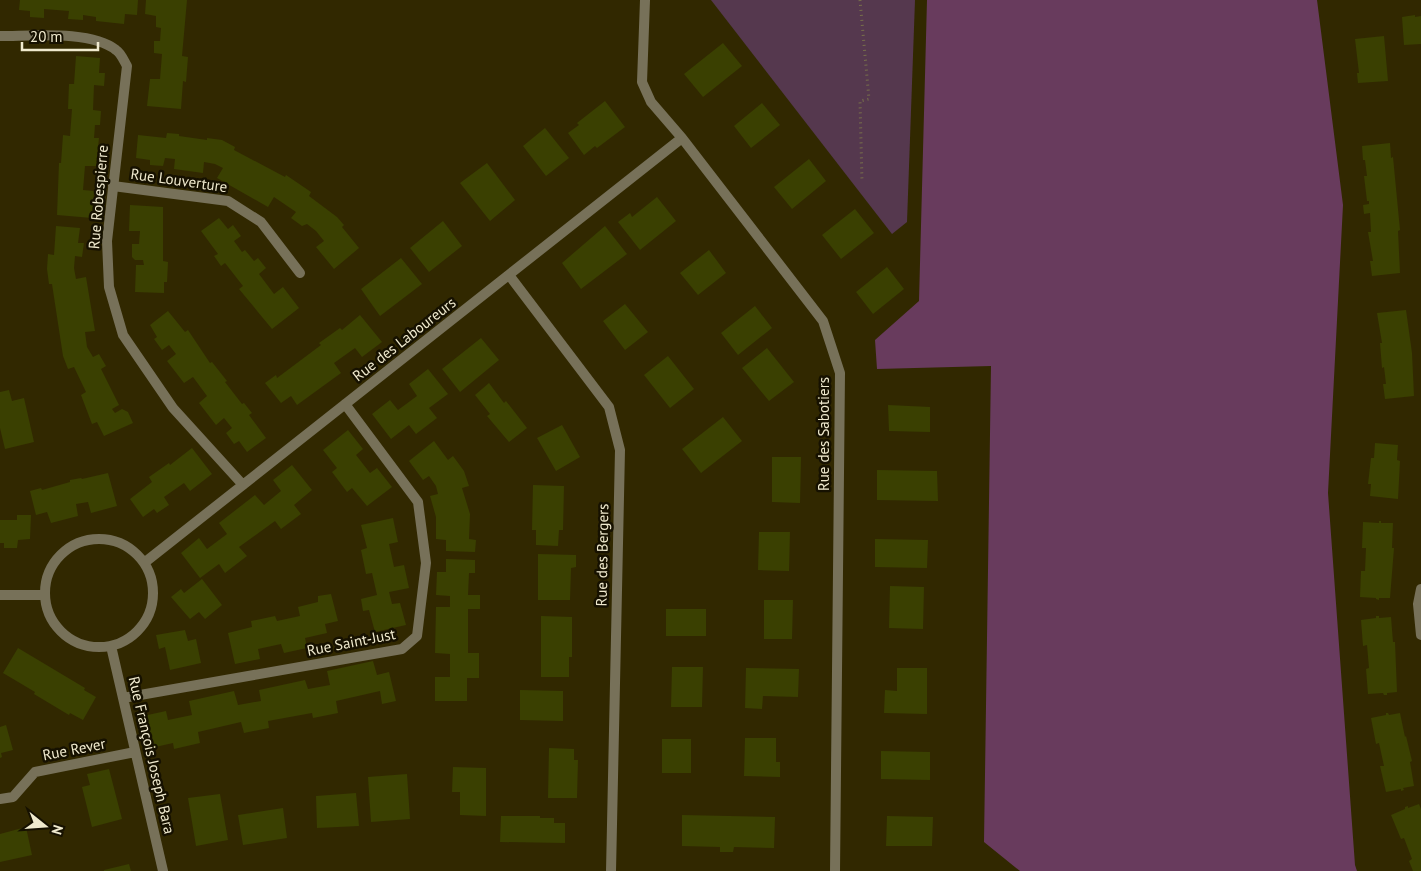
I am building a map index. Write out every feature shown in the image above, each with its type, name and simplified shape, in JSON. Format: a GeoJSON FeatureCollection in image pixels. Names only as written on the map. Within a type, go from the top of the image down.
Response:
{"type":"FeatureCollection","features":[{"type":"Feature","properties":{"kind":"street","name":"Rue des Sabotiers"},"geometry":{"type":"LineString","coordinates":[[645,0],[642,82],[651,102],[682,138],[823,321],[840,374],[835,871]]}},
{"type":"Feature","properties":{"kind":"street","name":"Rue Robespierre"},"geometry":{"type":"LineString","coordinates":[[0,36],[83,37],[101,41],[118,51],[127,66],[107,241],[109,287],[123,335],[173,408],[243,485]]}},
{"type":"Feature","properties":{"kind":"street","name":"Rue des Laboureurs"},"geometry":{"type":"LineString","coordinates":[[144,563],[682,138]]}},
{"type":"Feature","properties":{"kind":"street","name":"Rue Louverture"},"geometry":{"type":"LineString","coordinates":[[112,186],[228,201],[261,222],[300,273]]}},
{"type":"Feature","properties":{"kind":"street","name":"Rue des Bergers"},"geometry":{"type":"LineString","coordinates":[[509,275],[609,407],[620,450],[612,871]]}},
{"type":"Feature","properties":{"kind":"street","name":"Rue Saint-Just"},"geometry":{"type":"LineString","coordinates":[[123,698],[402,649],[417,636],[426,563],[418,502],[345,404]]}},
{"type":"Feature","properties":{"kind":"street"},"geometry":{"type":"LineString","coordinates":[[99,538],[116,541],[132,550],[144,563],[151,578],[153,596],[149,613],[140,628],[127,640],[111,646],[95,647],[80,644],[66,636],[55,625],[48,611],[45,596],[47,578],[54,562],[66,549],[82,541],[99,538]]}},
{"type":"Feature","properties":{"kind":"street"},"geometry":{"type":"LineString","coordinates":[[1421,590],[1418,604],[1421,635]]}},
{"type":"Feature","properties":{"kind":"street"},"geometry":{"type":"LineString","coordinates":[[0,595],[45,596]]}},
{"type":"Feature","properties":{"kind":"street","name":"Rue François Joseph Bara"},"geometry":{"type":"LineString","coordinates":[[111,646],[163,871]]}},
{"type":"Feature","properties":{"kind":"street","name":"Rue Rever"},"geometry":{"type":"LineString","coordinates":[[0,799],[13,797],[36,772],[135,752]]}},
{"type":"Feature","properties":{"kind":"street"},"geometry":{"type":"LineString","coordinates":[[604,871],[612,871]]}},
{"type":"Feature","properties":{"kind":"path"},"geometry":{"type":"LineString","coordinates":[[860,0],[869,99],[860,101],[862,182]]}},
{"type":"Feature","properties":{"kind":"shaded area"},"geometry":{"type":"Polygon","coordinates":[[[711,0],[915,0],[907,222],[892,234],[711,0]]]}},
{"type":"Feature","properties":{"kind":"shaded area"},"geometry":{"type":"Polygon","coordinates":[[[927,0],[1317,0],[1343,205],[1328,493],[1355,865],[1357,871],[1020,871],[984,842],[991,366],[877,369],[875,340],[919,301],[927,0]]]}},
{"type":"Feature","properties":{"kind":"building"},"geometry":{"type":"Polygon","coordinates":[[[20,0],[138,0],[137,15],[125,14],[124,24],[96,21],[96,17],[83,15],[83,20],[68,19],[69,11],[44,9],[44,18],[30,17],[30,11],[19,10],[20,0]]]}},
{"type":"Feature","properties":{"kind":"building"},"geometry":{"type":"Polygon","coordinates":[[[146,0],[187,0],[182,56],[188,57],[186,82],[183,81],[181,109],[147,106],[150,79],[160,79],[162,54],[154,53],[154,41],[160,41],[161,28],[156,27],[156,16],[145,14],[146,0]]]}},
{"type":"Feature","properties":{"kind":"building"},"geometry":{"type":"Polygon","coordinates":[[[1415,15],[1415,17],[1421,16],[1421,44],[1404,45],[1402,17],[1415,15]]]}},
{"type":"Feature","properties":{"kind":"building"},"geometry":{"type":"Polygon","coordinates":[[[1384,36],[1388,81],[1358,83],[1357,73],[1359,73],[1355,39],[1384,36]]]}},
{"type":"Feature","properties":{"kind":"building"},"geometry":{"type":"Polygon","coordinates":[[[723,43],[742,66],[703,97],[684,74],[723,43]]]}},
{"type":"Feature","properties":{"kind":"building"},"geometry":{"type":"Polygon","coordinates":[[[76,56],[100,58],[99,73],[105,73],[104,86],[94,85],[93,110],[101,111],[100,125],[95,125],[94,138],[99,138],[96,166],[85,166],[83,190],[94,191],[92,218],[57,215],[59,163],[61,163],[63,135],[70,136],[72,109],[68,109],[69,84],[74,84],[76,56]]]}},
{"type":"Feature","properties":{"kind":"building"},"geometry":{"type":"Polygon","coordinates":[[[605,101],[625,127],[597,148],[595,146],[584,155],[568,133],[579,125],[577,123],[605,101]]]}},
{"type":"Feature","properties":{"kind":"building"},"geometry":{"type":"Polygon","coordinates":[[[762,103],[780,125],[751,148],[734,126],[762,103]]]}},
{"type":"Feature","properties":{"kind":"building"},"geometry":{"type":"Polygon","coordinates":[[[545,128],[569,158],[546,176],[523,146],[545,128]]]}},
{"type":"Feature","properties":{"kind":"building"},"geometry":{"type":"Polygon","coordinates":[[[167,133],[207,140],[207,138],[222,140],[235,147],[234,150],[285,177],[286,175],[311,192],[309,196],[337,217],[344,225],[342,227],[359,248],[334,269],[316,247],[324,241],[316,231],[307,224],[302,226],[291,218],[296,212],[274,197],[268,207],[217,178],[223,168],[204,162],[203,173],[174,169],[175,159],[165,158],[163,166],[150,165],[150,160],[136,158],[138,135],[166,138],[167,133]]]}},
{"type":"Feature","properties":{"kind":"building"},"geometry":{"type":"Polygon","coordinates":[[[1390,143],[1400,230],[1398,231],[1400,273],[1372,276],[1370,261],[1373,261],[1368,232],[1371,232],[1370,213],[1364,214],[1363,205],[1369,204],[1369,201],[1367,201],[1364,176],[1367,176],[1362,146],[1390,143]]]}},
{"type":"Feature","properties":{"kind":"building"},"geometry":{"type":"Polygon","coordinates":[[[809,159],[826,181],[792,209],[774,187],[809,159]]]}},
{"type":"Feature","properties":{"kind":"building"},"geometry":{"type":"Polygon","coordinates":[[[487,163],[515,200],[490,221],[460,183],[487,163]]]}},
{"type":"Feature","properties":{"kind":"building"},"geometry":{"type":"Polygon","coordinates":[[[657,197],[676,221],[640,250],[618,222],[630,213],[632,217],[657,197]]]}},
{"type":"Feature","properties":{"kind":"building"},"geometry":{"type":"Polygon","coordinates":[[[130,205],[163,207],[163,261],[168,262],[167,282],[164,282],[164,293],[135,292],[136,265],[144,265],[143,260],[135,260],[132,257],[132,244],[139,244],[140,231],[129,231],[130,205]]]}},
{"type":"Feature","properties":{"kind":"building"},"geometry":{"type":"Polygon","coordinates":[[[855,209],[874,233],[841,259],[822,235],[855,209]]]}},
{"type":"Feature","properties":{"kind":"building"},"geometry":{"type":"Polygon","coordinates":[[[219,218],[228,229],[233,225],[241,236],[234,241],[242,252],[245,250],[254,261],[258,258],[266,268],[259,274],[274,294],[283,287],[299,308],[272,329],[239,289],[243,286],[225,263],[221,266],[214,256],[218,254],[201,231],[219,218]]]}},
{"type":"Feature","properties":{"kind":"building"},"geometry":{"type":"Polygon","coordinates":[[[443,221],[462,246],[429,272],[410,248],[443,221]]]}},
{"type":"Feature","properties":{"kind":"building"},"geometry":{"type":"Polygon","coordinates":[[[56,226],[80,228],[78,243],[84,243],[82,257],[75,256],[74,268],[76,279],[86,277],[95,331],[85,332],[87,347],[93,357],[99,354],[106,366],[101,369],[119,405],[112,409],[115,413],[122,409],[128,412],[133,423],[104,436],[97,422],[92,424],[81,395],[86,392],[74,367],[68,369],[63,356],[52,284],[49,284],[47,269],[48,254],[54,255],[56,226]]]}},
{"type":"Feature","properties":{"kind":"building"},"geometry":{"type":"Polygon","coordinates":[[[605,226],[627,254],[581,289],[562,263],[605,226]]]}},
{"type":"Feature","properties":{"kind":"building"},"geometry":{"type":"Polygon","coordinates":[[[709,250],[726,273],[698,295],[680,273],[709,250]]]}},
{"type":"Feature","properties":{"kind":"building"},"geometry":{"type":"Polygon","coordinates":[[[401,258],[422,284],[380,316],[361,289],[401,258]]]}},
{"type":"Feature","properties":{"kind":"building"},"geometry":{"type":"Polygon","coordinates":[[[887,267],[904,289],[873,314],[856,292],[887,267]]]}},
{"type":"Feature","properties":{"kind":"building"},"geometry":{"type":"Polygon","coordinates":[[[625,304],[648,332],[625,350],[603,321],[625,304]]]}},
{"type":"Feature","properties":{"kind":"building"},"geometry":{"type":"Polygon","coordinates":[[[755,306],[772,328],[738,355],[721,333],[755,306]]]}},
{"type":"Feature","properties":{"kind":"building"},"geometry":{"type":"Polygon","coordinates":[[[1406,310],[1412,353],[1414,396],[1385,399],[1383,384],[1386,384],[1384,367],[1382,368],[1380,343],[1382,343],[1377,313],[1406,310]]]}},
{"type":"Feature","properties":{"kind":"building"},"geometry":{"type":"Polygon","coordinates":[[[168,311],[185,332],[188,330],[210,363],[212,362],[242,404],[244,403],[252,413],[249,415],[266,438],[247,452],[239,441],[234,444],[226,433],[232,428],[224,418],[216,425],[199,403],[207,396],[193,377],[184,383],[167,361],[176,354],[169,345],[162,350],[154,339],[157,337],[150,325],[168,311]]]}},
{"type":"Feature","properties":{"kind":"building"},"geometry":{"type":"Polygon","coordinates":[[[360,315],[382,342],[362,357],[355,348],[334,363],[341,373],[297,405],[291,396],[281,403],[265,383],[276,375],[277,378],[321,345],[319,343],[340,328],[342,330],[360,315]]]}},
{"type":"Feature","properties":{"kind":"building"},"geometry":{"type":"Polygon","coordinates":[[[481,338],[499,360],[460,392],[442,369],[481,338]]]}},
{"type":"Feature","properties":{"kind":"building"},"geometry":{"type":"Polygon","coordinates":[[[767,348],[794,382],[769,401],[742,368],[767,348]]]}},
{"type":"Feature","properties":{"kind":"building"},"geometry":{"type":"Polygon","coordinates":[[[668,356],[694,389],[670,408],[644,375],[668,356]]]}},
{"type":"Feature","properties":{"kind":"building"},"geometry":{"type":"Polygon","coordinates":[[[428,369],[448,394],[429,408],[437,418],[416,434],[409,425],[391,439],[372,414],[390,400],[398,410],[417,396],[409,384],[428,369]]]}},
{"type":"Feature","properties":{"kind":"building"},"geometry":{"type":"Polygon","coordinates":[[[489,383],[527,428],[509,442],[487,416],[490,414],[475,395],[489,383]]]}},
{"type":"Feature","properties":{"kind":"building"},"geometry":{"type":"Polygon","coordinates":[[[9,390],[12,401],[24,398],[34,442],[5,449],[0,428],[0,392],[9,390]]]}},
{"type":"Feature","properties":{"kind":"building"},"geometry":{"type":"Polygon","coordinates":[[[888,405],[930,407],[930,432],[889,431],[888,405]]]}},
{"type":"Feature","properties":{"kind":"building"},"geometry":{"type":"Polygon","coordinates":[[[723,417],[742,441],[701,473],[682,449],[723,417]]]}},
{"type":"Feature","properties":{"kind":"building"},"geometry":{"type":"Polygon","coordinates":[[[562,425],[580,457],[556,471],[537,438],[562,425]]]}},
{"type":"Feature","properties":{"kind":"building"},"geometry":{"type":"Polygon","coordinates":[[[348,430],[363,449],[356,455],[370,473],[377,468],[392,487],[367,506],[352,488],[347,492],[332,472],[337,468],[323,450],[348,430]]]}},
{"type":"Feature","properties":{"kind":"building"},"geometry":{"type":"Polygon","coordinates":[[[434,441],[448,460],[453,456],[464,471],[469,486],[462,488],[470,514],[469,539],[476,540],[475,552],[446,551],[446,540],[436,539],[436,517],[430,496],[438,494],[436,486],[429,476],[423,480],[409,461],[434,441]]]}},
{"type":"Feature","properties":{"kind":"building"},"geometry":{"type":"Polygon","coordinates":[[[1375,443],[1398,445],[1397,460],[1400,461],[1398,499],[1370,496],[1371,484],[1368,484],[1371,458],[1374,458],[1375,443]]]}},
{"type":"Feature","properties":{"kind":"building"},"geometry":{"type":"Polygon","coordinates":[[[192,448],[212,474],[190,491],[184,483],[164,497],[169,505],[157,513],[154,509],[143,517],[130,499],[152,482],[149,477],[169,463],[170,465],[192,448]]]}},
{"type":"Feature","properties":{"kind":"building"},"geometry":{"type":"Polygon","coordinates":[[[772,457],[801,457],[800,503],[772,502],[772,457]]]}},
{"type":"Feature","properties":{"kind":"building"},"geometry":{"type":"Polygon","coordinates":[[[292,465],[312,490],[294,505],[301,514],[281,529],[275,521],[239,547],[247,556],[225,573],[219,564],[200,578],[181,553],[199,538],[207,549],[227,534],[219,523],[255,495],[264,505],[281,491],[273,480],[292,465]]]}},
{"type":"Feature","properties":{"kind":"building"},"geometry":{"type":"Polygon","coordinates":[[[877,470],[937,471],[938,501],[877,500],[877,470]]]}},
{"type":"Feature","properties":{"kind":"building"},"geometry":{"type":"Polygon","coordinates":[[[108,473],[117,506],[91,513],[88,502],[76,504],[78,516],[51,523],[47,512],[36,515],[30,491],[41,488],[42,490],[70,482],[70,480],[108,473]]]}},
{"type":"Feature","properties":{"kind":"building"},"geometry":{"type":"Polygon","coordinates":[[[533,485],[564,486],[563,530],[559,530],[558,546],[536,545],[536,530],[532,530],[533,485]]]}},
{"type":"Feature","properties":{"kind":"building"},"geometry":{"type":"Polygon","coordinates":[[[17,515],[31,515],[30,539],[18,540],[17,548],[4,548],[4,543],[0,543],[0,520],[17,520],[17,515]]]}},
{"type":"Feature","properties":{"kind":"building"},"geometry":{"type":"Polygon","coordinates":[[[393,518],[398,542],[389,544],[394,567],[404,565],[409,588],[389,592],[392,604],[400,603],[406,625],[375,632],[369,610],[363,611],[361,599],[377,595],[372,573],[366,574],[361,550],[367,548],[361,525],[393,518]]]}},
{"type":"Feature","properties":{"kind":"building"},"geometry":{"type":"Polygon","coordinates":[[[1379,521],[1381,523],[1393,523],[1392,548],[1394,548],[1390,598],[1379,598],[1379,600],[1376,598],[1360,597],[1361,571],[1365,571],[1366,548],[1362,548],[1363,522],[1379,523],[1379,521]]]}},
{"type":"Feature","properties":{"kind":"building"},"geometry":{"type":"Polygon","coordinates":[[[759,532],[790,532],[789,571],[758,570],[759,532]]]}},
{"type":"Feature","properties":{"kind":"building"},"geometry":{"type":"Polygon","coordinates":[[[875,539],[928,540],[927,568],[875,567],[875,539]]]}},
{"type":"Feature","properties":{"kind":"building"},"geometry":{"type":"Polygon","coordinates":[[[538,554],[576,555],[576,567],[571,568],[570,600],[538,600],[538,554]]]}},
{"type":"Feature","properties":{"kind":"building"},"geometry":{"type":"Polygon","coordinates":[[[446,559],[475,560],[475,573],[469,573],[468,595],[480,595],[480,609],[468,609],[468,653],[479,653],[479,678],[467,678],[467,701],[435,701],[435,677],[450,677],[450,654],[435,653],[436,607],[450,607],[450,596],[436,595],[437,572],[446,572],[446,559]]]}},
{"type":"Feature","properties":{"kind":"building"},"geometry":{"type":"Polygon","coordinates":[[[202,579],[222,605],[205,619],[199,612],[190,619],[171,597],[181,589],[184,593],[202,579]]]}},
{"type":"Feature","properties":{"kind":"building"},"geometry":{"type":"Polygon","coordinates":[[[890,586],[924,587],[923,629],[889,628],[890,586]]]}},
{"type":"Feature","properties":{"kind":"building"},"geometry":{"type":"Polygon","coordinates":[[[331,594],[338,621],[325,624],[327,633],[305,638],[307,648],[284,653],[281,644],[258,649],[260,659],[235,664],[228,633],[252,627],[251,621],[275,616],[277,621],[300,616],[298,607],[318,602],[318,596],[331,594]]]}},
{"type":"Feature","properties":{"kind":"building"},"geometry":{"type":"Polygon","coordinates":[[[764,600],[793,600],[792,639],[764,639],[764,600]]]}},
{"type":"Feature","properties":{"kind":"building"},"geometry":{"type":"Polygon","coordinates":[[[666,609],[706,609],[706,636],[666,636],[666,609]]]}},
{"type":"Feature","properties":{"kind":"building"},"geometry":{"type":"Polygon","coordinates":[[[541,616],[572,617],[572,657],[569,657],[569,677],[541,677],[541,616]]]}},
{"type":"Feature","properties":{"kind":"building"},"geometry":{"type":"Polygon","coordinates":[[[1376,616],[1379,616],[1379,618],[1391,617],[1393,642],[1395,642],[1397,692],[1387,693],[1387,695],[1383,693],[1368,694],[1366,669],[1369,668],[1367,645],[1363,646],[1361,620],[1376,618],[1376,616]]]}},
{"type":"Feature","properties":{"kind":"building"},"geometry":{"type":"Polygon","coordinates":[[[185,630],[188,641],[196,639],[201,663],[170,670],[165,647],[159,649],[156,635],[185,630]]]}},
{"type":"Feature","properties":{"kind":"building"},"geometry":{"type":"Polygon","coordinates":[[[18,648],[85,688],[84,690],[96,697],[83,720],[70,713],[69,715],[3,673],[18,648]]]}},
{"type":"Feature","properties":{"kind":"building"},"geometry":{"type":"Polygon","coordinates":[[[373,661],[377,675],[389,672],[396,701],[382,704],[380,691],[336,701],[338,713],[313,718],[312,713],[268,721],[269,728],[244,733],[241,722],[198,732],[200,743],[174,749],[173,743],[151,748],[143,716],[166,711],[168,720],[192,715],[189,701],[234,691],[238,705],[261,701],[259,690],[305,680],[308,689],[330,685],[327,671],[373,661]]]}},
{"type":"Feature","properties":{"kind":"building"},"geometry":{"type":"Polygon","coordinates":[[[672,667],[703,667],[702,707],[671,707],[672,667]]]}},
{"type":"Feature","properties":{"kind":"building"},"geometry":{"type":"Polygon","coordinates":[[[746,668],[799,669],[798,697],[763,696],[762,709],[745,708],[746,668]]]}},
{"type":"Feature","properties":{"kind":"building"},"geometry":{"type":"Polygon","coordinates":[[[897,668],[927,668],[927,714],[884,713],[885,690],[897,691],[897,668]]]}},
{"type":"Feature","properties":{"kind":"building"},"geometry":{"type":"Polygon","coordinates":[[[520,690],[563,691],[563,721],[520,720],[520,690]]]}},
{"type":"Feature","properties":{"kind":"building"},"geometry":{"type":"Polygon","coordinates":[[[1386,713],[1389,715],[1400,713],[1412,761],[1410,762],[1414,786],[1403,788],[1404,790],[1401,791],[1401,789],[1386,792],[1380,766],[1384,766],[1379,743],[1376,744],[1371,718],[1386,715],[1386,713]]]}},
{"type":"Feature","properties":{"kind":"building"},"geometry":{"type":"Polygon","coordinates":[[[6,725],[13,750],[1,753],[2,757],[0,758],[0,727],[6,725]]]}},
{"type":"Feature","properties":{"kind":"building"},"geometry":{"type":"Polygon","coordinates":[[[745,738],[776,738],[776,762],[780,762],[780,777],[744,776],[745,738]]]}},
{"type":"Feature","properties":{"kind":"building"},"geometry":{"type":"Polygon","coordinates":[[[662,739],[691,739],[691,773],[662,773],[662,739]]]}},
{"type":"Feature","properties":{"kind":"building"},"geometry":{"type":"Polygon","coordinates":[[[549,748],[574,749],[574,760],[578,760],[577,798],[548,798],[549,748]]]}},
{"type":"Feature","properties":{"kind":"building"},"geometry":{"type":"Polygon","coordinates":[[[881,751],[930,752],[930,780],[881,779],[881,751]]]}},
{"type":"Feature","properties":{"kind":"building"},"geometry":{"type":"Polygon","coordinates":[[[453,767],[486,768],[486,816],[460,815],[460,792],[452,792],[453,767]]]}},
{"type":"Feature","properties":{"kind":"building"},"geometry":{"type":"Polygon","coordinates":[[[109,769],[122,819],[92,827],[82,787],[90,785],[87,774],[109,769]]]}},
{"type":"Feature","properties":{"kind":"building"},"geometry":{"type":"Polygon","coordinates":[[[407,774],[410,819],[371,822],[368,777],[407,774]]]}},
{"type":"Feature","properties":{"kind":"building"},"geometry":{"type":"Polygon","coordinates":[[[356,793],[359,826],[317,828],[316,796],[356,793]]]}},
{"type":"Feature","properties":{"kind":"building"},"geometry":{"type":"Polygon","coordinates":[[[220,794],[228,840],[196,846],[188,798],[220,794]]]}},
{"type":"Feature","properties":{"kind":"building"},"geometry":{"type":"Polygon","coordinates":[[[1419,804],[1421,809],[1421,871],[1413,871],[1409,861],[1412,859],[1404,838],[1401,839],[1391,815],[1405,809],[1405,807],[1408,806],[1408,808],[1419,804]]]}},
{"type":"Feature","properties":{"kind":"building"},"geometry":{"type":"Polygon","coordinates":[[[283,808],[287,838],[243,845],[238,815],[283,808]]]}},
{"type":"Feature","properties":{"kind":"building"},"geometry":{"type":"Polygon","coordinates":[[[682,815],[775,817],[774,848],[734,847],[733,852],[720,852],[720,847],[682,846],[682,815]]]}},
{"type":"Feature","properties":{"kind":"building"},"geometry":{"type":"Polygon","coordinates":[[[501,816],[554,818],[554,823],[565,823],[565,843],[500,842],[501,816]]]}},
{"type":"Feature","properties":{"kind":"building"},"geometry":{"type":"Polygon","coordinates":[[[887,816],[933,817],[932,846],[886,846],[887,816]]]}},
{"type":"Feature","properties":{"kind":"building"},"geometry":{"type":"Polygon","coordinates":[[[26,827],[32,855],[0,862],[0,834],[26,827]]]}},
{"type":"Feature","properties":{"kind":"building"},"geometry":{"type":"Polygon","coordinates":[[[129,864],[131,871],[104,871],[104,870],[129,864]]]}}]}
